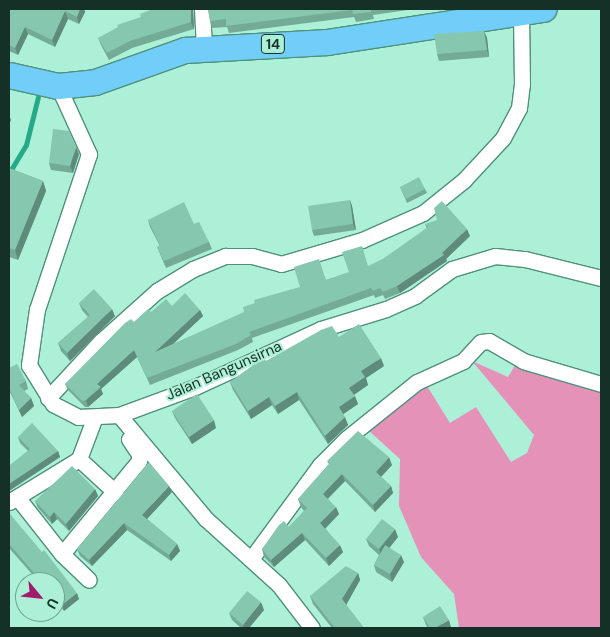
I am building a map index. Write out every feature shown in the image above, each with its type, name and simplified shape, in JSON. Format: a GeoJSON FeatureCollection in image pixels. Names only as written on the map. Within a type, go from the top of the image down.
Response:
{"type":"FeatureCollection","features":[{"type":"Feature","properties":{"kind":"highway","name":"14"},"geometry":{"type":"LineString","coordinates":[[9,75],[58,86],[95,82],[185,50],[327,42],[532,10]]}},
{"type":"Feature","properties":{"kind":"street"},"geometry":{"type":"LineString","coordinates":[[202,9],[204,48]]}},
{"type":"Feature","properties":{"kind":"street"},"geometry":{"type":"LineString","coordinates":[[48,398],[129,316],[157,291],[193,269],[224,256],[252,256],[281,264],[362,240],[423,213],[464,180],[503,138],[519,108],[532,10]]}},
{"type":"Feature","properties":{"kind":"street","name":"Jalan Bangunsirna"},"geometry":{"type":"LineString","coordinates":[[58,86],[89,154],[37,309],[29,365],[48,398],[63,412],[94,419],[115,415],[195,387],[321,329],[386,309],[415,296],[452,270],[495,256],[525,259],[601,278]]}},
{"type":"Feature","properties":{"kind":"street"},"geometry":{"type":"LineString","coordinates":[[250,559],[320,465],[347,438],[417,382],[463,361],[481,342],[489,341],[523,361],[601,384]]}},
{"type":"Feature","properties":{"kind":"street"},"geometry":{"type":"LineString","coordinates":[[62,554],[139,461],[139,454],[115,415]]}},
{"type":"Feature","properties":{"kind":"street"},"geometry":{"type":"LineString","coordinates":[[115,415],[206,519],[279,585],[312,628]]}},
{"type":"Feature","properties":{"kind":"street"},"geometry":{"type":"LineString","coordinates":[[89,580],[62,554],[13,499],[79,459],[94,419]]}},
{"type":"Feature","properties":{"kind":"street"},"geometry":{"type":"LineString","coordinates":[[79,459],[115,492]]}},
{"type":"Feature","properties":{"kind":"shaded area"},"geometry":{"type":"Polygon","coordinates":[[[472,361],[508,377],[517,362],[601,392],[601,628],[459,628],[454,594],[421,557],[399,506],[400,459],[368,430],[427,386],[450,423],[476,407],[511,462],[527,453],[534,435],[472,361]]]}},
{"type":"Feature","properties":{"kind":"building"},"geometry":{"type":"Polygon","coordinates":[[[10,9],[80,9],[77,17],[65,11],[52,40],[25,27],[15,48],[9,45],[10,9]]]}},
{"type":"Feature","properties":{"kind":"building"},"geometry":{"type":"Polygon","coordinates":[[[153,9],[191,9],[191,22],[130,41],[107,53],[98,38],[118,27],[117,25],[141,17],[140,14],[153,9]]]}},
{"type":"Feature","properties":{"kind":"building"},"geometry":{"type":"Polygon","coordinates":[[[208,9],[371,9],[371,12],[353,14],[352,10],[226,26],[226,19],[210,21],[208,9]]]}},
{"type":"Feature","properties":{"kind":"building"},"geometry":{"type":"Polygon","coordinates":[[[484,31],[487,50],[437,54],[434,34],[484,31]]]}},
{"type":"Feature","properties":{"kind":"building"},"geometry":{"type":"Polygon","coordinates":[[[53,129],[69,131],[76,147],[70,166],[49,163],[53,129]]]}},
{"type":"Feature","properties":{"kind":"building"},"geometry":{"type":"Polygon","coordinates":[[[9,168],[43,181],[15,250],[9,248],[9,168]]]}},
{"type":"Feature","properties":{"kind":"building"},"geometry":{"type":"Polygon","coordinates":[[[419,177],[425,189],[406,199],[400,187],[419,177]]]}},
{"type":"Feature","properties":{"kind":"building"},"geometry":{"type":"Polygon","coordinates":[[[350,200],[353,224],[312,230],[308,206],[350,200]]]}},
{"type":"Feature","properties":{"kind":"building"},"geometry":{"type":"Polygon","coordinates":[[[442,201],[467,229],[442,253],[444,255],[397,286],[383,292],[380,288],[373,291],[371,288],[249,332],[251,335],[236,344],[147,378],[134,350],[97,384],[101,387],[86,400],[82,401],[65,384],[125,323],[131,319],[134,322],[148,309],[151,312],[166,299],[172,306],[185,293],[200,310],[155,352],[244,312],[243,307],[255,303],[254,300],[300,287],[294,267],[319,259],[326,280],[349,272],[342,252],[362,246],[368,266],[383,259],[428,227],[425,224],[437,220],[434,208],[442,201]]]}},
{"type":"Feature","properties":{"kind":"building"},"geometry":{"type":"Polygon","coordinates":[[[184,202],[194,224],[199,222],[209,242],[164,261],[157,247],[160,245],[148,220],[184,202]]]}},
{"type":"Feature","properties":{"kind":"building"},"geometry":{"type":"Polygon","coordinates":[[[94,289],[112,309],[67,353],[58,343],[90,315],[79,303],[94,289]]]}},
{"type":"Feature","properties":{"kind":"building"},"geometry":{"type":"Polygon","coordinates":[[[359,324],[381,358],[361,371],[365,377],[349,388],[355,396],[339,407],[345,417],[325,436],[297,392],[275,406],[269,397],[248,411],[230,382],[264,357],[266,361],[321,330],[332,326],[339,337],[359,324]]]}},
{"type":"Feature","properties":{"kind":"building"},"geometry":{"type":"Polygon","coordinates":[[[17,364],[26,381],[19,385],[31,398],[19,410],[9,388],[9,368],[17,364]]]}},
{"type":"Feature","properties":{"kind":"building"},"geometry":{"type":"Polygon","coordinates":[[[197,394],[214,420],[189,437],[172,411],[197,394]]]}},
{"type":"Feature","properties":{"kind":"building"},"geometry":{"type":"Polygon","coordinates":[[[32,423],[58,451],[9,484],[9,466],[30,449],[18,437],[32,423]]]}},
{"type":"Feature","properties":{"kind":"building"},"geometry":{"type":"Polygon","coordinates":[[[358,431],[389,457],[376,472],[391,486],[373,505],[342,474],[323,494],[336,507],[320,523],[340,545],[326,558],[302,533],[271,560],[262,549],[279,525],[284,521],[289,527],[307,508],[298,499],[330,463],[327,461],[358,431]]]}},
{"type":"Feature","properties":{"kind":"building"},"geometry":{"type":"Polygon","coordinates":[[[149,462],[169,486],[142,515],[177,544],[169,555],[124,523],[89,560],[77,549],[149,462]]]}},
{"type":"Feature","properties":{"kind":"building"},"geometry":{"type":"Polygon","coordinates":[[[72,466],[95,489],[66,524],[54,512],[50,517],[35,501],[72,466]]]}},
{"type":"Feature","properties":{"kind":"building"},"geometry":{"type":"Polygon","coordinates":[[[9,513],[42,552],[44,550],[61,572],[33,572],[9,544],[9,513]]]}},
{"type":"Feature","properties":{"kind":"building"},"geometry":{"type":"Polygon","coordinates":[[[382,519],[395,529],[379,549],[366,539],[382,519]]]}},
{"type":"Feature","properties":{"kind":"building"},"geometry":{"type":"Polygon","coordinates":[[[385,545],[401,555],[390,574],[374,565],[385,545]]]}},
{"type":"Feature","properties":{"kind":"building"},"geometry":{"type":"Polygon","coordinates":[[[346,566],[358,573],[342,599],[364,628],[335,628],[310,596],[346,566]]]}},
{"type":"Feature","properties":{"kind":"building"},"geometry":{"type":"Polygon","coordinates":[[[65,577],[77,593],[65,603],[65,577]]]}},
{"type":"Feature","properties":{"kind":"building"},"geometry":{"type":"Polygon","coordinates":[[[247,591],[261,602],[243,625],[229,613],[247,591]]]}},
{"type":"Feature","properties":{"kind":"building"},"geometry":{"type":"Polygon","coordinates":[[[440,606],[449,620],[435,628],[430,628],[423,617],[440,606]]]}},
{"type":"Feature","properties":{"kind":"waterway"},"geometry":{"type":"LineString","coordinates":[[9,173],[26,145],[38,97]]}}]}
